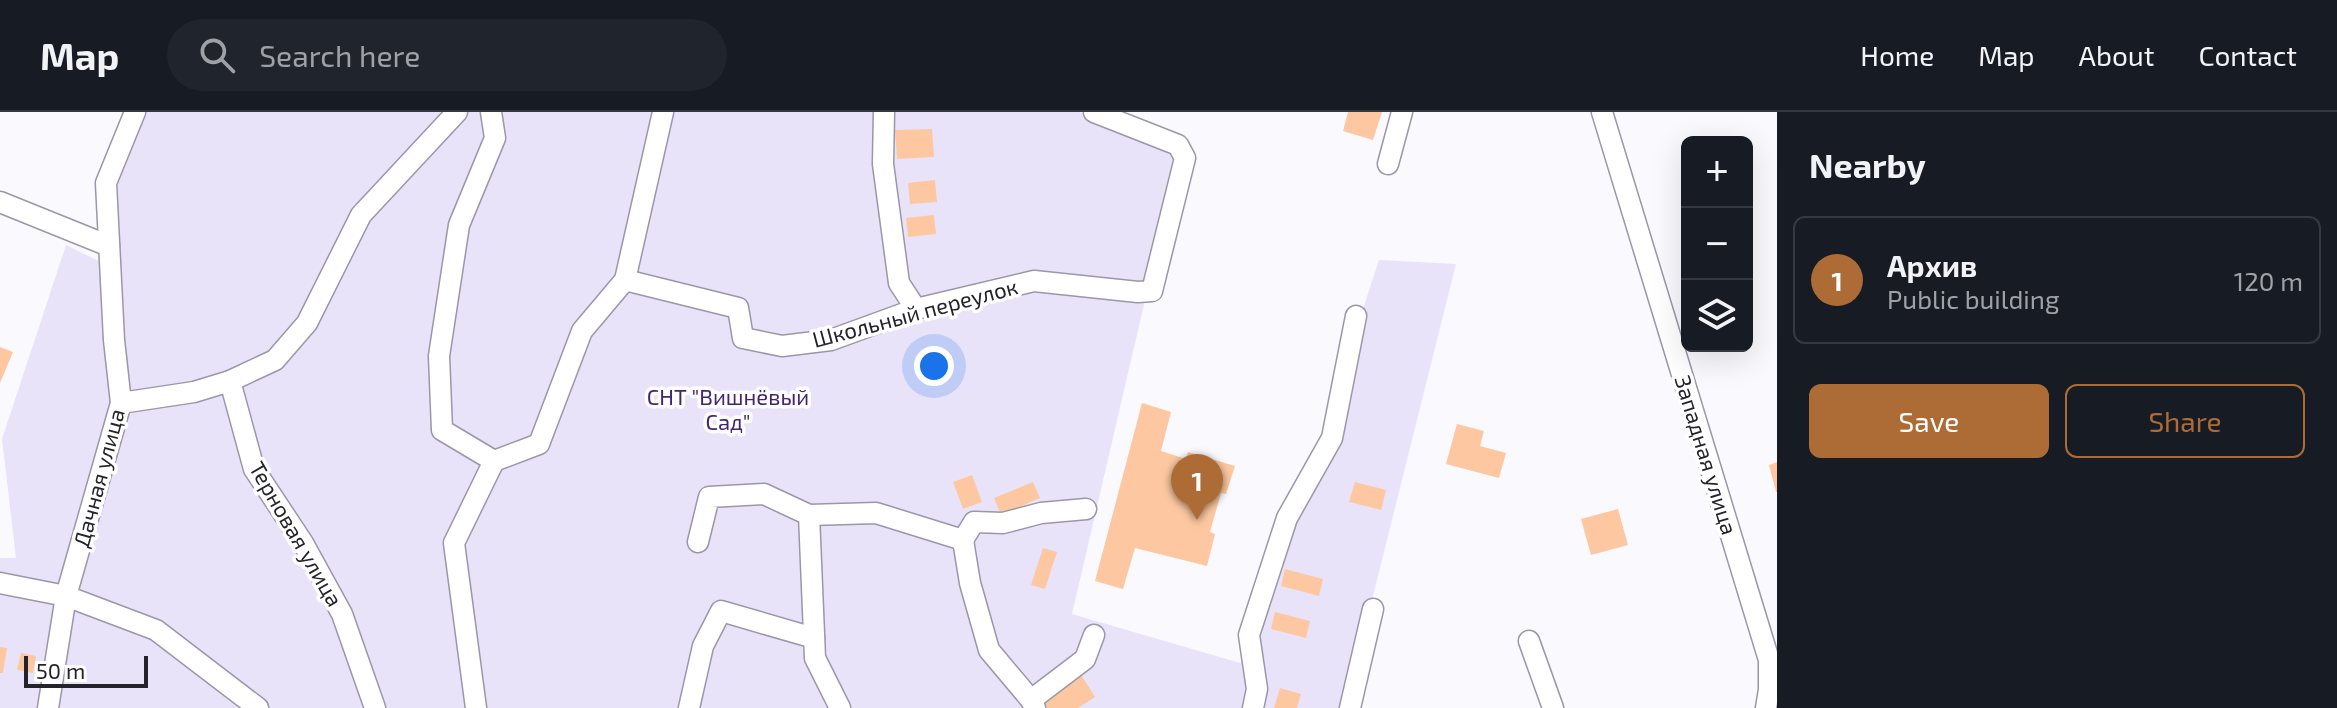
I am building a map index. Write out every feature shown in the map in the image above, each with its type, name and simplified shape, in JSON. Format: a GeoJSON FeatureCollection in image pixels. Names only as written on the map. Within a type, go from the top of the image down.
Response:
{"type":"FeatureCollection","features":[{"type":"Feature","properties":{"kind":"street","name":"Дачная улица"},"geometry":{"type":"LineString","coordinates":[[48,708],[66,596],[121,403],[114,340],[106,183],[135,112]]}},
{"type":"Feature","properties":{"kind":"street"},"geometry":{"type":"LineString","coordinates":[[121,403],[194,392],[230,381],[275,360],[307,323],[361,215],[457,112]]}},
{"type":"Feature","properties":{"kind":"street"},"geometry":{"type":"LineString","coordinates":[[491,112],[495,138],[459,225],[439,356],[442,430],[494,461]]}},
{"type":"Feature","properties":{"kind":"street"},"geometry":{"type":"LineString","coordinates":[[476,708],[454,543],[494,461],[539,444],[582,331],[625,280],[663,112]]}},
{"type":"Feature","properties":{"kind":"street"},"geometry":{"type":"LineString","coordinates":[[884,112],[883,164],[899,283],[916,309]]}},
{"type":"Feature","properties":{"kind":"street","name":"Школьный переулок"},"geometry":{"type":"LineString","coordinates":[[625,280],[738,308],[743,338],[782,346],[831,340],[916,309],[1034,281],[1152,291],[1185,158],[1178,145],[1094,112]]}},
{"type":"Feature","properties":{"kind":"street"},"geometry":{"type":"LineString","coordinates":[[1388,164],[1402,112]]}},
{"type":"Feature","properties":{"kind":"street","name":"Западная улица"},"geometry":{"type":"LineString","coordinates":[[1602,112],[1769,660],[1766,708]]}},
{"type":"Feature","properties":{"kind":"street"},"geometry":{"type":"LineString","coordinates":[[0,202],[109,246]]}},
{"type":"Feature","properties":{"kind":"street"},"geometry":{"type":"LineString","coordinates":[[1253,708],[1257,689],[1249,635],[1287,518],[1332,438],[1356,316]]}},
{"type":"Feature","properties":{"kind":"street","name":"Терновая улица"},"geometry":{"type":"LineString","coordinates":[[230,381],[254,469],[303,543],[342,614],[375,708]]}},
{"type":"Feature","properties":{"kind":"street"},"geometry":{"type":"LineString","coordinates":[[698,542],[709,497],[764,494],[809,515],[876,513],[963,540]]}},
{"type":"Feature","properties":{"kind":"street"},"geometry":{"type":"LineString","coordinates":[[1086,509],[1041,513],[1003,523],[974,522],[963,540],[970,583],[989,650],[1033,704],[1085,659],[1094,635]]}},
{"type":"Feature","properties":{"kind":"street"},"geometry":{"type":"LineString","coordinates":[[809,515],[815,658],[840,708]]}},
{"type":"Feature","properties":{"kind":"street"},"geometry":{"type":"LineString","coordinates":[[0,583],[66,596],[156,630],[258,708]]}},
{"type":"Feature","properties":{"kind":"street"},"geometry":{"type":"LineString","coordinates":[[1350,708],[1373,609]]}},
{"type":"Feature","properties":{"kind":"street"},"geometry":{"type":"LineString","coordinates":[[689,708],[703,646],[721,611],[814,638]]}},
{"type":"Feature","properties":{"kind":"street"},"geometry":{"type":"LineString","coordinates":[[1529,641],[1553,708]]}},
{"type":"Feature","properties":{"kind":"green space","name":"СНТ \"Вишнёвый Сад\""},"geometry":{"type":"Polygon","coordinates":[[[145,112],[1079,112],[1179,154],[1072,614],[1247,665],[1379,260],[1456,264],[1345,708],[0,708],[0,558],[16,558],[2,439],[66,245],[113,268],[116,183],[145,112]]]}},
{"type":"Feature","properties":{"kind":"building"},"geometry":{"type":"Polygon","coordinates":[[[1348,112],[1382,112],[1373,140],[1343,131],[1348,112]]]}},
{"type":"Feature","properties":{"kind":"building"},"geometry":{"type":"Polygon","coordinates":[[[932,129],[934,157],[897,159],[895,130],[932,129]]]}},
{"type":"Feature","properties":{"kind":"building"},"geometry":{"type":"Polygon","coordinates":[[[935,180],[937,202],[910,204],[908,183],[935,180]]]}},
{"type":"Feature","properties":{"kind":"building"},"geometry":{"type":"Polygon","coordinates":[[[934,215],[936,234],[908,237],[906,218],[934,215]]]}},
{"type":"Feature","properties":{"kind":"building"},"geometry":{"type":"Polygon","coordinates":[[[0,347],[13,352],[0,383],[0,347]]]}},
{"type":"Feature","properties":{"kind":"building"},"geometry":{"type":"Polygon","coordinates":[[[1142,403],[1171,412],[1161,451],[1186,459],[1188,452],[1235,466],[1226,494],[1221,493],[1210,532],[1215,534],[1207,566],[1135,548],[1123,589],[1095,581],[1142,403]]]}},
{"type":"Feature","properties":{"kind":"building"},"geometry":{"type":"Polygon","coordinates":[[[1457,424],[1484,431],[1480,446],[1506,453],[1499,478],[1446,464],[1457,424]]]}},
{"type":"Feature","properties":{"kind":"building"},"geometry":{"type":"Polygon","coordinates":[[[1777,462],[1777,492],[1776,492],[1769,465],[1777,462]]]}},
{"type":"Feature","properties":{"kind":"building"},"geometry":{"type":"Polygon","coordinates":[[[972,475],[982,502],[963,509],[953,482],[972,475]]]}},
{"type":"Feature","properties":{"kind":"building"},"geometry":{"type":"Polygon","coordinates":[[[1033,482],[1040,498],[1001,515],[994,498],[1033,482]]]}},
{"type":"Feature","properties":{"kind":"building"},"geometry":{"type":"Polygon","coordinates":[[[1355,482],[1386,490],[1381,510],[1349,502],[1355,482]]]}},
{"type":"Feature","properties":{"kind":"building"},"geometry":{"type":"Polygon","coordinates":[[[1618,509],[1628,545],[1591,555],[1581,519],[1618,509]]]}},
{"type":"Feature","properties":{"kind":"building"},"geometry":{"type":"Polygon","coordinates":[[[1043,548],[1057,552],[1045,589],[1031,585],[1043,548]]]}},
{"type":"Feature","properties":{"kind":"building"},"geometry":{"type":"Polygon","coordinates":[[[1285,569],[1323,579],[1319,596],[1281,586],[1285,569]]]}},
{"type":"Feature","properties":{"kind":"building"},"geometry":{"type":"Polygon","coordinates":[[[1275,612],[1310,621],[1306,638],[1271,629],[1275,612]]]}},
{"type":"Feature","properties":{"kind":"building"},"geometry":{"type":"Polygon","coordinates":[[[0,647],[7,648],[3,673],[0,673],[0,647]]]}},
{"type":"Feature","properties":{"kind":"building"},"geometry":{"type":"Polygon","coordinates":[[[21,653],[36,656],[33,673],[17,670],[21,653]]]}},
{"type":"Feature","properties":{"kind":"building"},"geometry":{"type":"Polygon","coordinates":[[[1080,673],[1095,697],[1078,708],[1044,708],[1038,700],[1080,673]]]}},
{"type":"Feature","properties":{"kind":"building"},"geometry":{"type":"Polygon","coordinates":[[[1280,688],[1301,694],[1297,708],[1274,708],[1280,688]]]}},
{"type":"Feature","properties":{"kind":"place","name":"Архив"},"geometry":{"type":"Point","coordinates":[1197,520]}}]}
